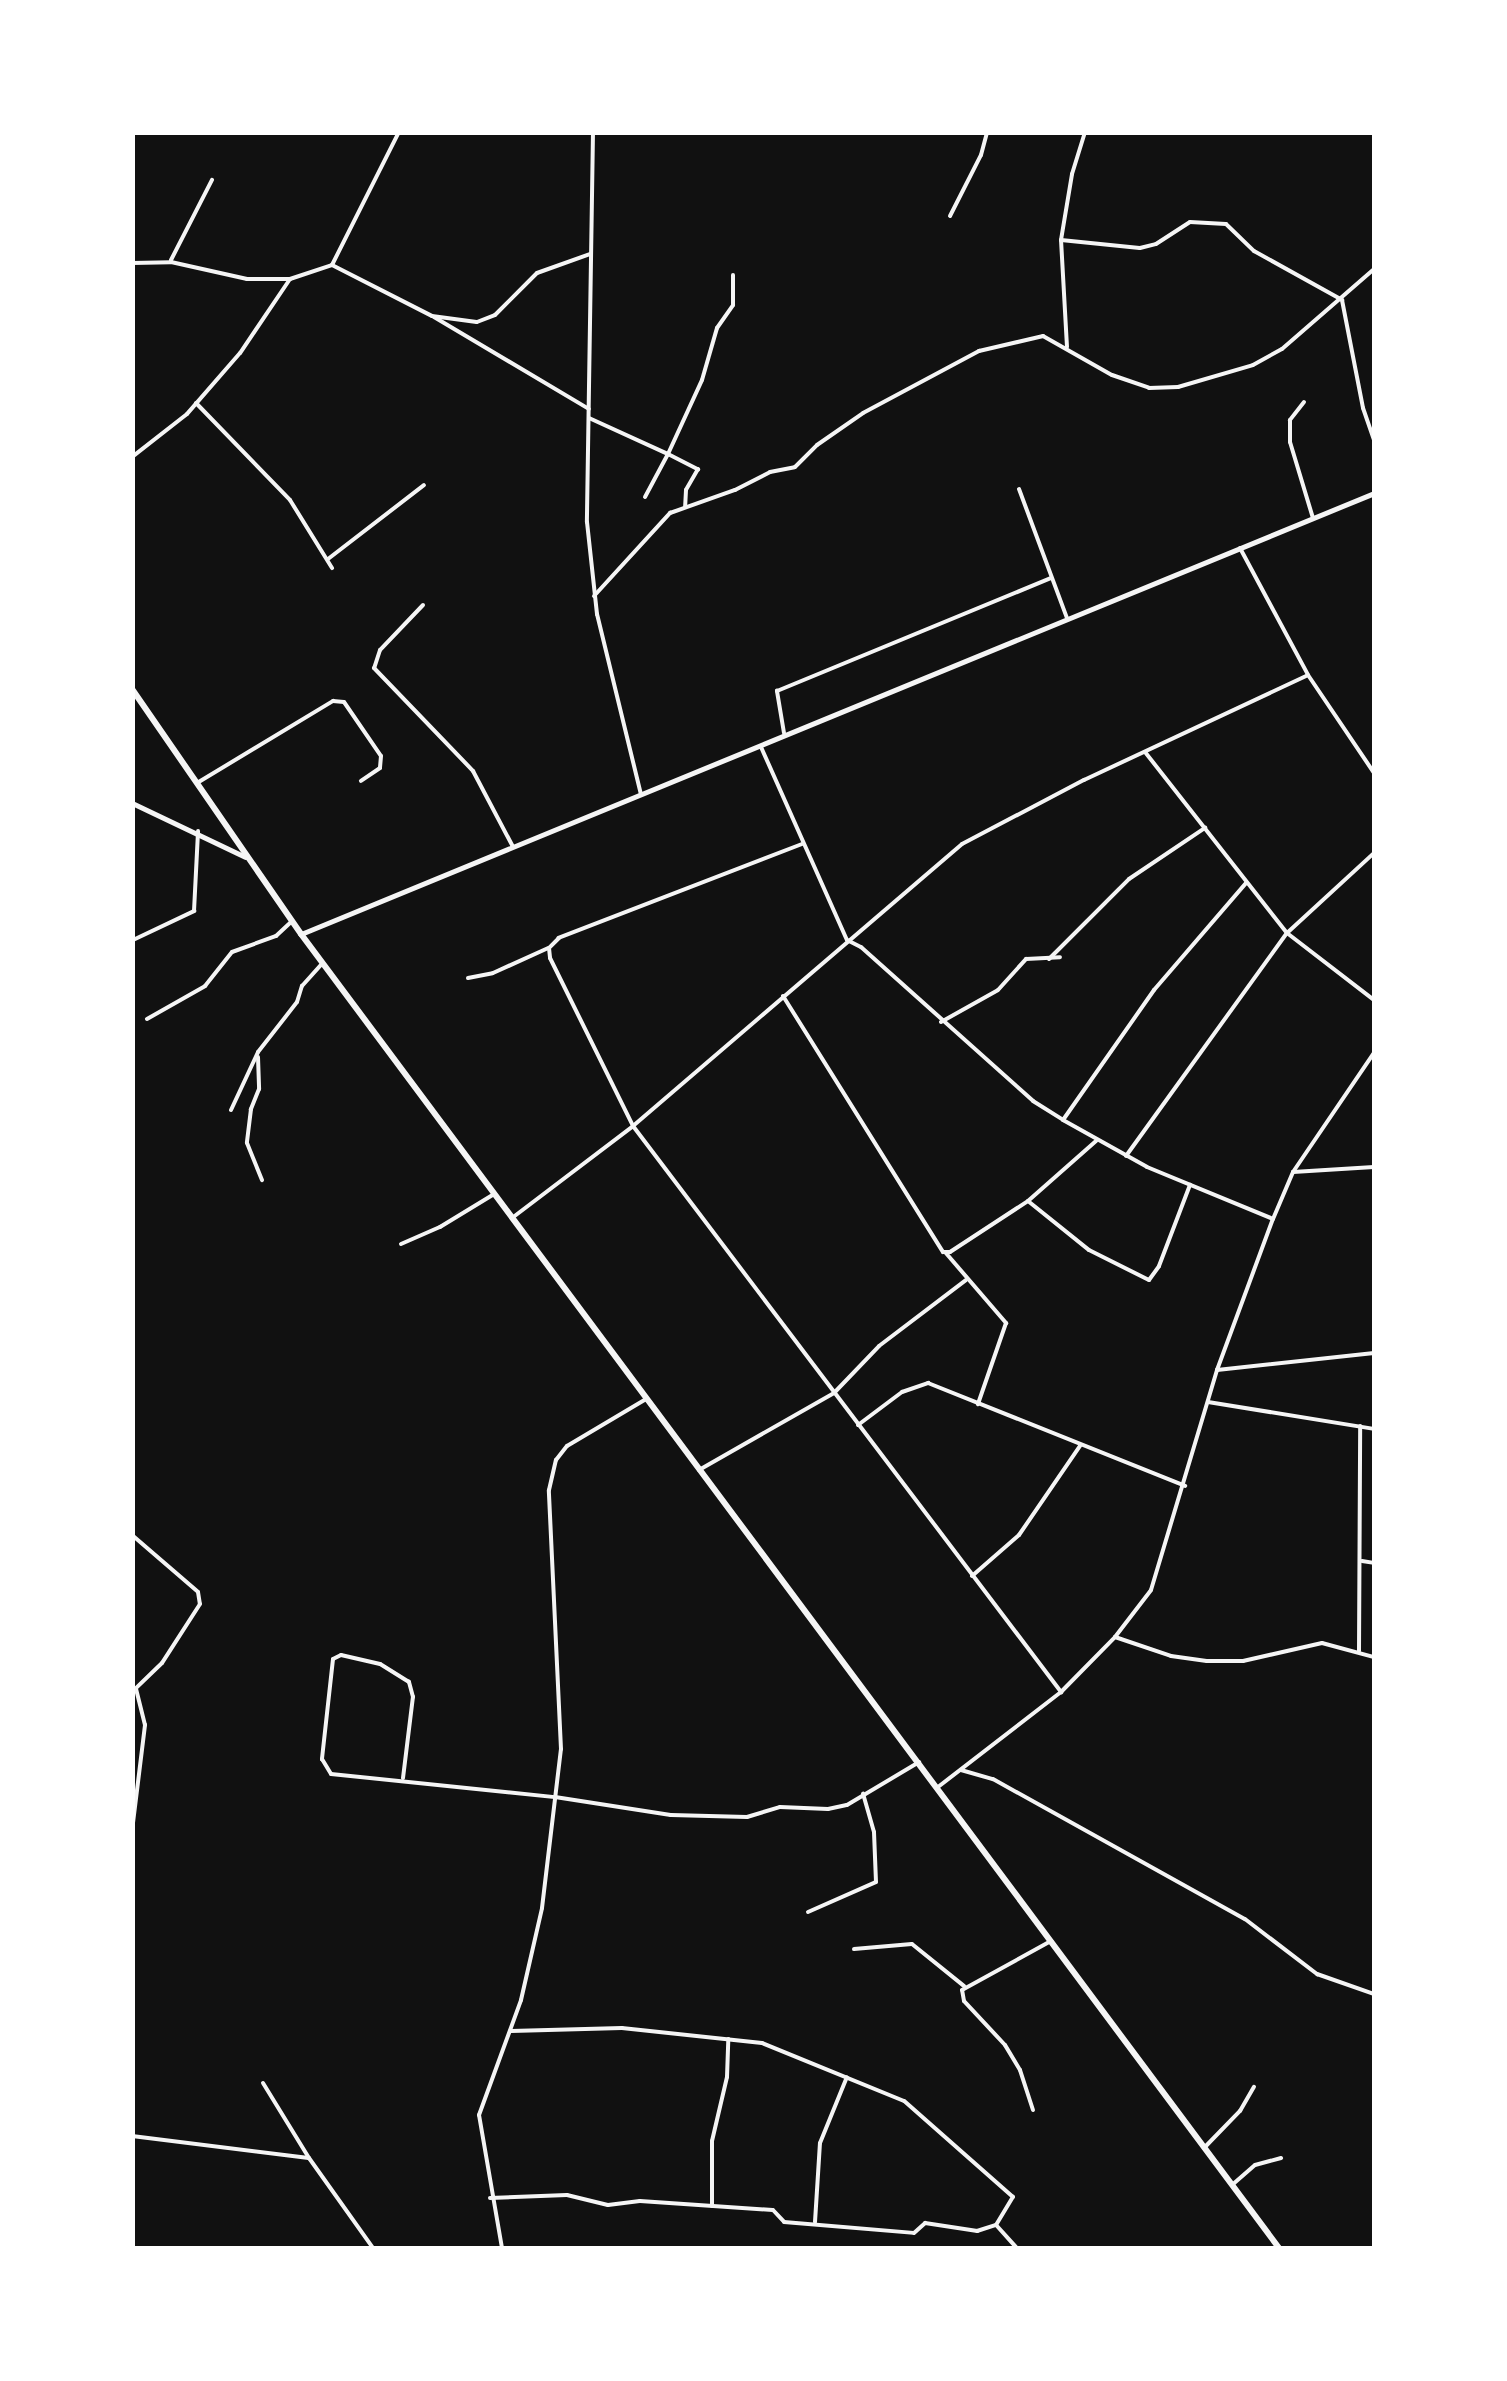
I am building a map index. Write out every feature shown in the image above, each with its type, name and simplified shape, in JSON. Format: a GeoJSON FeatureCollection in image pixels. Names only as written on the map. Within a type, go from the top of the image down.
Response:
{"type":"FeatureCollection","features":[{"type":"Feature","properties":{"kind":"main road"},"geometry":{"type":"LineString","coordinates":[[132,689],[301,934],[1279,2248]]}},
{"type":"Feature","properties":{"kind":"street"},"geometry":{"type":"LineString","coordinates":[[132,263],[171,262],[247,278],[290,279],[332,264],[400,132]]}},
{"type":"Feature","properties":{"kind":"street"},"geometry":{"type":"LineString","coordinates":[[593,132],[586,522],[594,596],[641,795]]}},
{"type":"Feature","properties":{"kind":"street"},"geometry":{"type":"LineString","coordinates":[[950,216],[982,154],[987,132]]}},
{"type":"Feature","properties":{"kind":"street"},"geometry":{"type":"LineString","coordinates":[[1066,347],[1060,240],[1072,174],[1085,132]]}},
{"type":"Feature","properties":{"kind":"street"},"geometry":{"type":"LineString","coordinates":[[171,262],[212,180]]}},
{"type":"Feature","properties":{"kind":"street"},"geometry":{"type":"LineString","coordinates":[[1060,240],[1140,248],[1156,244],[1190,222],[1226,224],[1254,251],[1342,300],[1363,408],[1374,440]]}},
{"type":"Feature","properties":{"kind":"street"},"geometry":{"type":"LineString","coordinates":[[432,316],[477,322],[495,316],[536,272],[590,254]]}},
{"type":"Feature","properties":{"kind":"street"},"geometry":{"type":"LineString","coordinates":[[332,264],[432,316],[588,409]]}},
{"type":"Feature","properties":{"kind":"street"},"geometry":{"type":"LineString","coordinates":[[594,596],[670,513],[735,490],[770,472],[795,466],[817,445],[863,413],[980,350],[1043,336],[1130,382],[1149,388],[1178,387],[1253,365],[1282,349],[1374,269]]}},
{"type":"Feature","properties":{"kind":"street"},"geometry":{"type":"LineString","coordinates":[[644,497],[702,380],[717,328],[732,304],[733,275]]}},
{"type":"Feature","properties":{"kind":"street"},"geometry":{"type":"LineString","coordinates":[[132,457],[196,403],[240,353],[290,279]]}},
{"type":"Feature","properties":{"kind":"street"},"geometry":{"type":"LineString","coordinates":[[1304,402],[1290,420],[1290,442],[1313,518]]}},
{"type":"Feature","properties":{"kind":"street"},"geometry":{"type":"LineString","coordinates":[[196,403],[290,500],[332,568]]}},
{"type":"Feature","properties":{"kind":"street"},"geometry":{"type":"LineString","coordinates":[[588,418],[698,469],[686,490],[685,507]]}},
{"type":"Feature","properties":{"kind":"street"},"geometry":{"type":"LineString","coordinates":[[327,559],[424,485]]}},
{"type":"Feature","properties":{"kind":"street"},"geometry":{"type":"LineString","coordinates":[[1019,489],[1067,618]]}},
{"type":"Feature","properties":{"kind":"street"},"geometry":{"type":"LineString","coordinates":[[301,934],[1374,493]]}},
{"type":"Feature","properties":{"kind":"street"},"geometry":{"type":"LineString","coordinates":[[1240,548],[1308,675],[1374,773]]}},
{"type":"Feature","properties":{"kind":"street"},"geometry":{"type":"LineString","coordinates":[[784,734],[777,691],[1051,578]]}},
{"type":"Feature","properties":{"kind":"street"},"geometry":{"type":"LineString","coordinates":[[423,605],[380,650],[374,668],[473,771],[513,847]]}},
{"type":"Feature","properties":{"kind":"street"},"geometry":{"type":"LineString","coordinates":[[512,1218],[633,1126],[962,844],[1308,675]]}},
{"type":"Feature","properties":{"kind":"street"},"geometry":{"type":"LineString","coordinates":[[197,783],[334,700],[344,702],[381,756],[380,768],[361,781]]}},
{"type":"Feature","properties":{"kind":"street"},"geometry":{"type":"LineString","coordinates":[[761,746],[847,940],[861,947],[941,1022],[1062,1120],[1126,1156],[1273,1219]]}},
{"type":"Feature","properties":{"kind":"street"},"geometry":{"type":"LineString","coordinates":[[1145,752],[1288,934],[1374,1000]]}},
{"type":"Feature","properties":{"kind":"street"},"geometry":{"type":"LineString","coordinates":[[132,803],[198,831],[245,857]]}},
{"type":"Feature","properties":{"kind":"street"},"geometry":{"type":"LineString","coordinates":[[1049,958],[1129,879],[1205,828]]}},
{"type":"Feature","properties":{"kind":"street"},"geometry":{"type":"LineString","coordinates":[[133,940],[194,911],[198,831]]}},
{"type":"Feature","properties":{"kind":"street"},"geometry":{"type":"LineString","coordinates":[[468,978],[493,973],[614,914],[802,844]]}},
{"type":"Feature","properties":{"kind":"street"},"geometry":{"type":"LineString","coordinates":[[1126,1156],[1288,934],[1374,853]]}},
{"type":"Feature","properties":{"kind":"street"},"geometry":{"type":"LineString","coordinates":[[1062,1120],[1154,990],[1247,882]]}},
{"type":"Feature","properties":{"kind":"street"},"geometry":{"type":"LineString","coordinates":[[146,1019],[205,986],[232,952],[276,936],[292,921]]}},
{"type":"Feature","properties":{"kind":"street"},"geometry":{"type":"LineString","coordinates":[[549,948],[608,1083],[633,1126],[1060,1692]]}},
{"type":"Feature","properties":{"kind":"street"},"geometry":{"type":"LineString","coordinates":[[941,1022],[998,990],[1026,959],[1060,957]]}},
{"type":"Feature","properties":{"kind":"street"},"geometry":{"type":"LineString","coordinates":[[230,1110],[258,1052],[297,1002],[302,986],[324,963]]}},
{"type":"Feature","properties":{"kind":"street"},"geometry":{"type":"LineString","coordinates":[[784,996],[945,1252],[1006,1324],[978,1404]]}},
{"type":"Feature","properties":{"kind":"street"},"geometry":{"type":"LineString","coordinates":[[258,1052],[259,1088],[251,1109],[247,1143],[262,1180]]}},
{"type":"Feature","properties":{"kind":"street"},"geometry":{"type":"LineString","coordinates":[[938,1788],[1060,1692],[1115,1637],[1151,1590],[1217,1370],[1273,1219],[1293,1172],[1374,1054]]}},
{"type":"Feature","properties":{"kind":"street"},"geometry":{"type":"LineString","coordinates":[[945,1252],[1028,1202],[1096,1141]]}},
{"type":"Feature","properties":{"kind":"street"},"geometry":{"type":"LineString","coordinates":[[1293,1172],[1374,1167]]}},
{"type":"Feature","properties":{"kind":"street"},"geometry":{"type":"LineString","coordinates":[[1028,1202],[1090,1250],[1150,1280],[1160,1266],[1190,1185]]}},
{"type":"Feature","properties":{"kind":"street"},"geometry":{"type":"LineString","coordinates":[[401,1244],[440,1227],[494,1194]]}},
{"type":"Feature","properties":{"kind":"street"},"geometry":{"type":"LineString","coordinates":[[699,1470],[834,1393],[880,1346],[966,1280]]}},
{"type":"Feature","properties":{"kind":"street"},"geometry":{"type":"LineString","coordinates":[[1217,1370],[1374,1353]]}},
{"type":"Feature","properties":{"kind":"street"},"geometry":{"type":"LineString","coordinates":[[858,1425],[920,1383],[937,1385],[1185,1486]]}},
{"type":"Feature","properties":{"kind":"street"},"geometry":{"type":"LineString","coordinates":[[502,2248],[490,2198],[479,2115],[511,2031],[542,1908],[562,1748],[549,1490],[552,1473],[567,1446],[646,1399]]}},
{"type":"Feature","properties":{"kind":"street"},"geometry":{"type":"LineString","coordinates":[[1208,1402],[1374,1429]]}},
{"type":"Feature","properties":{"kind":"street"},"geometry":{"type":"LineString","coordinates":[[1359,1652],[1360,1426]]}},
{"type":"Feature","properties":{"kind":"street"},"geometry":{"type":"LineString","coordinates":[[972,1576],[1019,1535],[1080,1446]]}},
{"type":"Feature","properties":{"kind":"street"},"geometry":{"type":"LineString","coordinates":[[132,1535],[198,1592],[200,1604],[162,1663],[134,1690],[144,1725],[132,1832]]}},
{"type":"Feature","properties":{"kind":"street"},"geometry":{"type":"LineString","coordinates":[[1362,1562],[1374,1563]]}},
{"type":"Feature","properties":{"kind":"street"},"geometry":{"type":"LineString","coordinates":[[1115,1637],[1170,1656],[1229,1662],[1322,1643],[1374,1657]]}},
{"type":"Feature","properties":{"kind":"street"},"geometry":{"type":"LineString","coordinates":[[403,1778],[414,1696],[409,1682],[380,1664],[341,1655],[333,1659],[322,1759],[325,1770],[671,1815],[746,1817],[780,1808],[828,1809],[847,1805],[919,1762]]}},
{"type":"Feature","properties":{"kind":"street"},"geometry":{"type":"LineString","coordinates":[[961,1770],[993,1779],[1244,1919],[1317,1974],[1374,1994]]}},
{"type":"Feature","properties":{"kind":"street"},"geometry":{"type":"LineString","coordinates":[[808,1912],[876,1882],[874,1832],[863,1794]]}},
{"type":"Feature","properties":{"kind":"street"},"geometry":{"type":"LineString","coordinates":[[964,1986],[1051,1941]]}},
{"type":"Feature","properties":{"kind":"street"},"geometry":{"type":"LineString","coordinates":[[854,1949],[912,1944],[964,1986]]}},
{"type":"Feature","properties":{"kind":"street"},"geometry":{"type":"LineString","coordinates":[[964,1986],[964,2001],[1005,2045],[1020,2070],[1032,2110]]}},
{"type":"Feature","properties":{"kind":"street"},"geometry":{"type":"LineString","coordinates":[[490,2198],[566,2194],[608,2205],[640,2200],[773,2210],[784,2222],[914,2233],[924,2223],[976,2231],[996,2225],[1012,2197],[904,2101],[762,2043],[622,2028],[511,2031]]}},
{"type":"Feature","properties":{"kind":"street"},"geometry":{"type":"LineString","coordinates":[[712,2206],[712,2142],[727,2077],[728,2039]]}},
{"type":"Feature","properties":{"kind":"street"},"geometry":{"type":"LineString","coordinates":[[815,2224],[820,2143],[846,2078]]}},
{"type":"Feature","properties":{"kind":"street"},"geometry":{"type":"LineString","coordinates":[[264,2083],[309,2158],[373,2248]]}},
{"type":"Feature","properties":{"kind":"street"},"geometry":{"type":"LineString","coordinates":[[1204,2148],[1254,2087]]}},
{"type":"Feature","properties":{"kind":"street"},"geometry":{"type":"LineString","coordinates":[[132,2136],[309,2158]]}},
{"type":"Feature","properties":{"kind":"street"},"geometry":{"type":"LineString","coordinates":[[1232,2185],[1255,2165],[1281,2158]]}},
{"type":"Feature","properties":{"kind":"street"},"geometry":{"type":"LineString","coordinates":[[996,2225],[1018,2248]]}}]}
